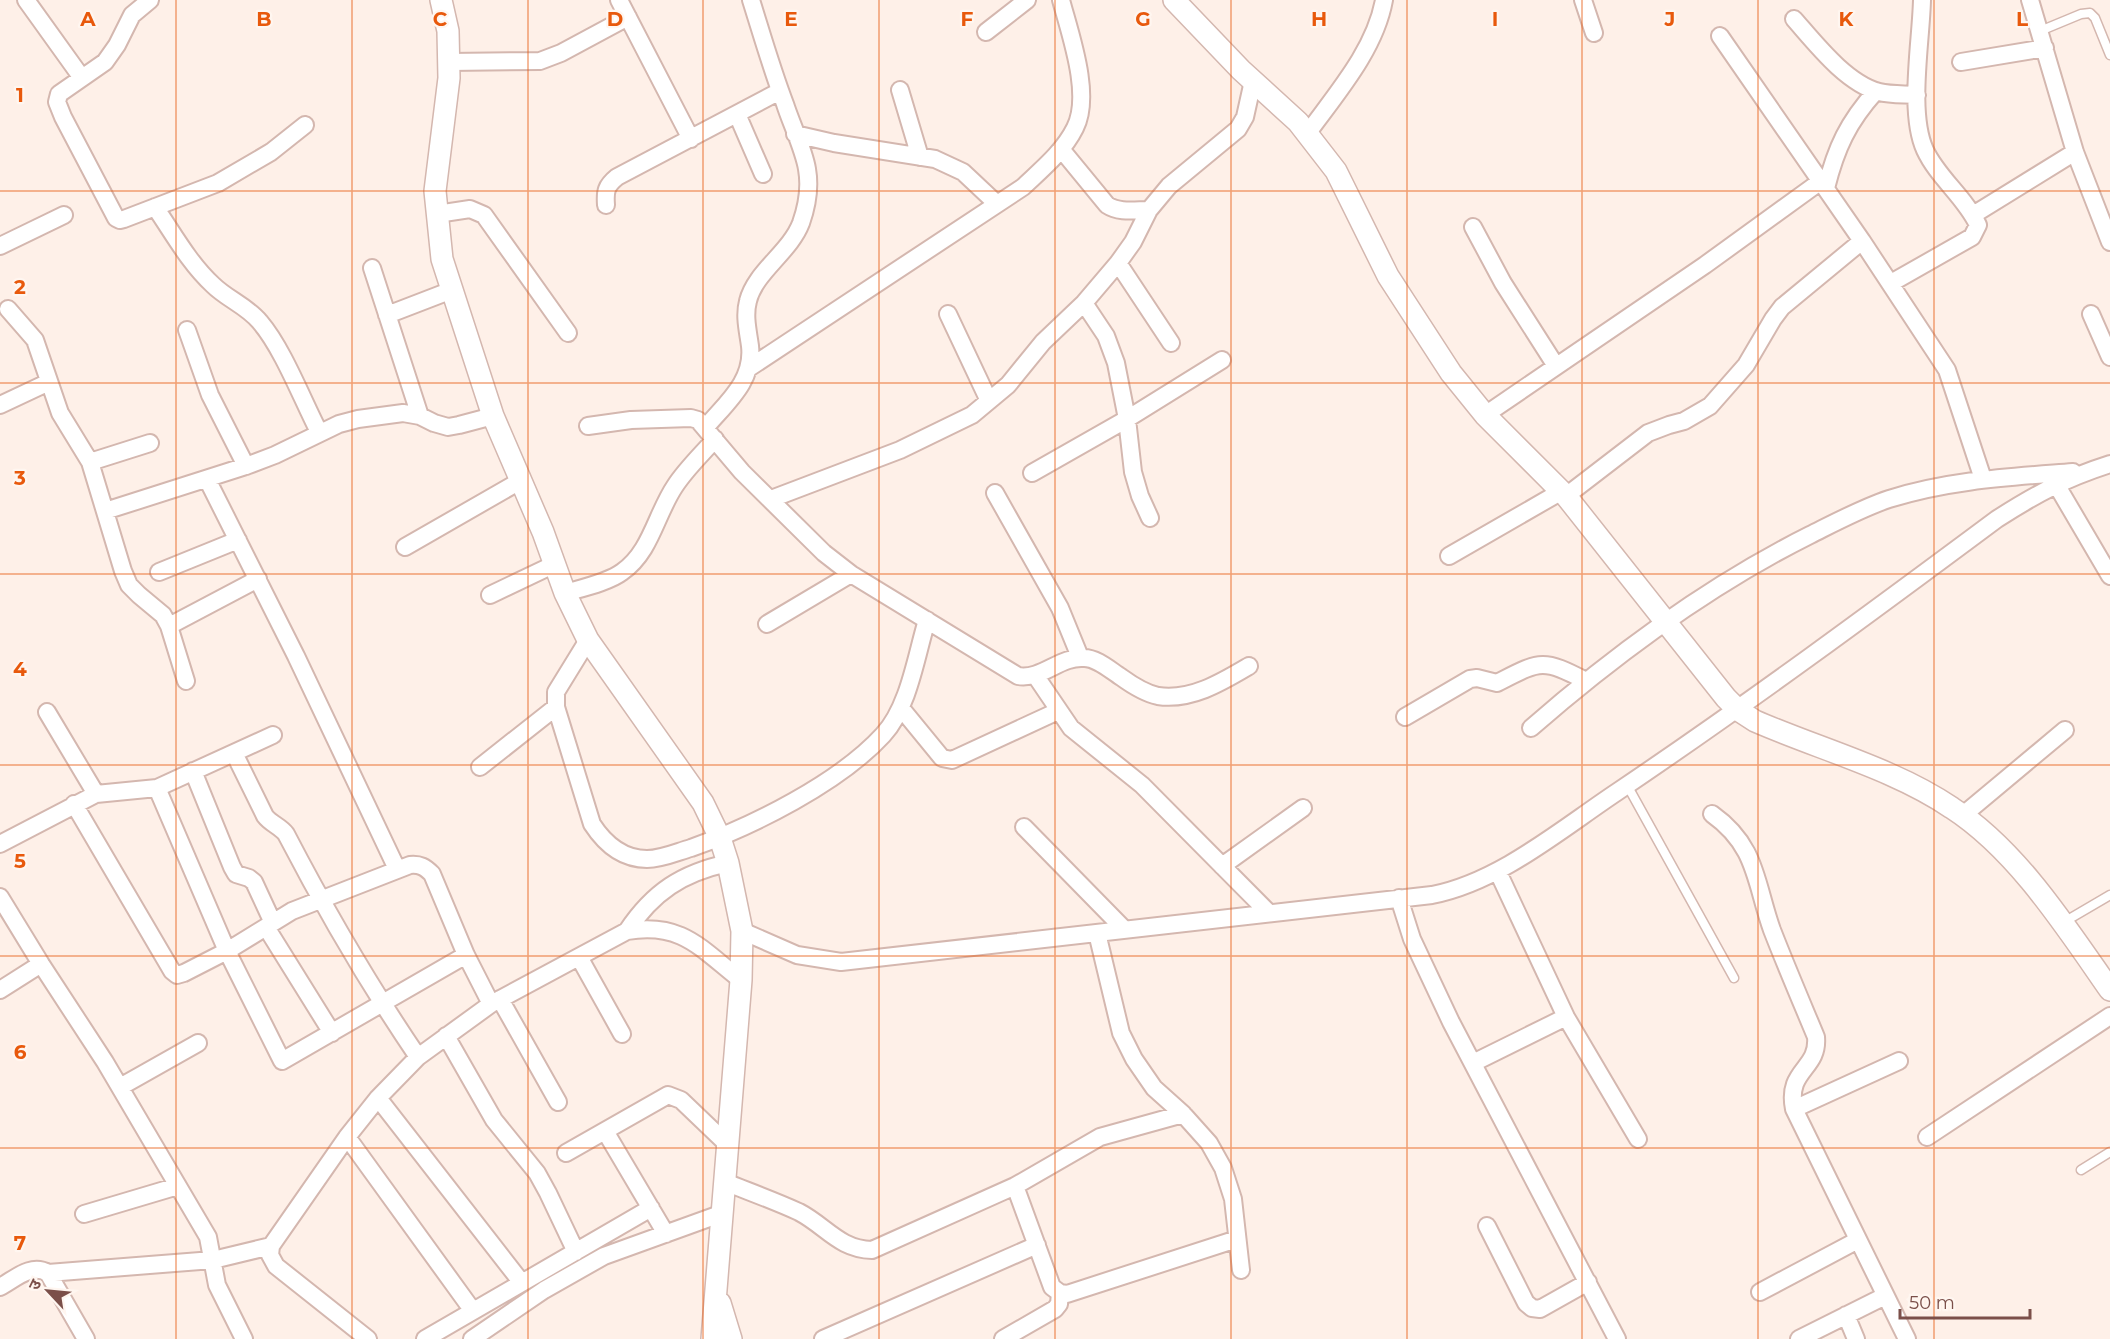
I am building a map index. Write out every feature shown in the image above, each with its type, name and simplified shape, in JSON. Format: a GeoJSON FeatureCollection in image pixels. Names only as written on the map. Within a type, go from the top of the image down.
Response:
{"type":"FeatureCollection","features":[{"type":"Feature","properties":{"kind":"street"},"geometry":{"type":"LineString","coordinates":[[26,0],[82,78]]}},
{"type":"Feature","properties":{"kind":"street"},"geometry":{"type":"LineString","coordinates":[[150,0],[132,15],[117,45],[105,62],[59,94],[57,102],[113,214],[120,220],[218,183],[271,152],[305,125]]}},
{"type":"Feature","properties":{"kind":"street"},"geometry":{"type":"LineString","coordinates":[[441,0],[448,30],[449,78],[435,191],[442,259],[452,290],[493,416],[565,593],[588,640],[703,803],[720,838],[728,863],[742,931],[741,980],[712,1339]]}},
{"type":"Feature","properties":{"kind":"street"},"geometry":{"type":"LineString","coordinates":[[620,0],[691,139]]}},
{"type":"Feature","properties":{"kind":"street"},"geometry":{"type":"LineString","coordinates":[[565,593],[619,575],[632,565],[646,546],[664,504],[676,484],[744,383],[751,350],[746,318],[748,301],[754,286],[791,242],[801,224],[807,200],[807,169],[780,92],[752,0]]}},
{"type":"Feature","properties":{"kind":"street"},"geometry":{"type":"LineString","coordinates":[[986,32],[1027,0]]}},
{"type":"Feature","properties":{"kind":"street"},"geometry":{"type":"LineString","coordinates":[[749,368],[1023,187],[1056,157],[1076,126],[1081,104],[1079,67],[1061,0]]}},
{"type":"Feature","properties":{"kind":"street"},"geometry":{"type":"LineString","coordinates":[[1174,0],[1253,81],[1298,122],[1336,171],[1388,276],[1451,373],[1485,415],[1564,493],[1726,698],[1738,710],[1765,725],[1883,772],[1928,793],[1953,808],[1996,842],[2063,922],[2110,990]]}},
{"type":"Feature","properties":{"kind":"street"},"geometry":{"type":"LineString","coordinates":[[1307,134],[1348,78],[1370,40],[1382,14],[1384,0]]}},
{"type":"Feature","properties":{"kind":"street"},"geometry":{"type":"LineString","coordinates":[[1583,0],[1594,33]]}},
{"type":"Feature","properties":{"kind":"street"},"geometry":{"type":"LineString","coordinates":[[1891,283],[1972,237],[1978,225],[1973,215],[1934,166],[1925,149],[1919,127],[1917,95],[1922,0]]}},
{"type":"Feature","properties":{"kind":"street"},"geometry":{"type":"LineString","coordinates":[[2030,0],[2075,152],[2110,242]]}},
{"type":"Feature","properties":{"kind":"street"},"geometry":{"type":"LineString","coordinates":[[449,62],[540,61],[561,53],[628,17]]}},
{"type":"Feature","properties":{"kind":"street"},"geometry":{"type":"LineString","coordinates":[[1794,19],[1850,77],[1882,93],[1917,95]]}},
{"type":"Feature","properties":{"kind":"street"},"geometry":{"type":"LineString","coordinates":[[1720,36],[1891,283],[1947,370],[1983,479]]}},
{"type":"Feature","properties":{"kind":"street"},"geometry":{"type":"LineString","coordinates":[[1961,62],[2045,48]]}},
{"type":"Feature","properties":{"kind":"street"},"geometry":{"type":"LineString","coordinates":[[771,499],[900,450],[972,415],[1008,385],[1043,342],[1084,303],[1118,263],[1133,242],[1149,210],[1169,186],[1238,129],[1245,117],[1253,81]]}},
{"type":"Feature","properties":{"kind":"street"},"geometry":{"type":"LineString","coordinates":[[900,90],[920,157]]}},
{"type":"Feature","properties":{"kind":"street"},"geometry":{"type":"LineString","coordinates":[[1485,415],[1824,185],[1843,136],[1857,112],[1876,91]]}},
{"type":"Feature","properties":{"kind":"street"},"geometry":{"type":"LineString","coordinates":[[606,205],[605,192],[608,184],[617,177],[780,92]]}},
{"type":"Feature","properties":{"kind":"street"},"geometry":{"type":"LineString","coordinates":[[737,114],[763,174]]}},
{"type":"Feature","properties":{"kind":"street"},"geometry":{"type":"LineString","coordinates":[[795,134],[834,143],[935,159],[963,172],[996,203]]}},
{"type":"Feature","properties":{"kind":"street"},"geometry":{"type":"LineString","coordinates":[[1061,149],[1107,205],[1113,209],[1149,210]]}},
{"type":"Feature","properties":{"kind":"street"},"geometry":{"type":"LineString","coordinates":[[1973,215],[2075,152]]}},
{"type":"Feature","properties":{"kind":"street"},"geometry":{"type":"LineString","coordinates":[[155,207],[202,274],[260,322],[276,345],[319,432]]}},
{"type":"Feature","properties":{"kind":"street"},"geometry":{"type":"LineString","coordinates":[[437,214],[470,208],[484,215],[568,333]]}},
{"type":"Feature","properties":{"kind":"street"},"geometry":{"type":"LineString","coordinates":[[0,246],[64,215]]}},
{"type":"Feature","properties":{"kind":"street"},"geometry":{"type":"LineString","coordinates":[[1473,227],[1503,283],[1556,366]]}},
{"type":"Feature","properties":{"kind":"street"},"geometry":{"type":"LineString","coordinates":[[1449,556],[1564,493],[1648,433],[1684,422],[1710,406],[1746,365],[1782,307],[1862,241]]}},
{"type":"Feature","properties":{"kind":"street"},"geometry":{"type":"LineString","coordinates":[[1118,263],[1171,343]]}},
{"type":"Feature","properties":{"kind":"street"},"geometry":{"type":"LineString","coordinates":[[372,268],[420,416]]}},
{"type":"Feature","properties":{"kind":"street"},"geometry":{"type":"LineString","coordinates":[[387,315],[452,290]]}},
{"type":"Feature","properties":{"kind":"street"},"geometry":{"type":"LineString","coordinates":[[1084,303],[1106,336],[1113,354],[1127,419],[1133,472],[1150,518]]}},
{"type":"Feature","properties":{"kind":"street"},"geometry":{"type":"LineString","coordinates":[[8,309],[35,340],[60,413],[90,462],[129,585],[163,615],[169,626],[186,681]]}},
{"type":"Feature","properties":{"kind":"street"},"geometry":{"type":"LineString","coordinates":[[948,314],[989,401]]}},
{"type":"Feature","properties":{"kind":"street"},"geometry":{"type":"LineString","coordinates":[[2091,314],[2110,357]]}},
{"type":"Feature","properties":{"kind":"street"},"geometry":{"type":"LineString","coordinates":[[187,330],[210,395],[246,466]]}},
{"type":"Feature","properties":{"kind":"street"},"geometry":{"type":"LineString","coordinates":[[1032,473],[1127,419],[1222,360]]}},
{"type":"Feature","properties":{"kind":"street"},"geometry":{"type":"LineString","coordinates":[[0,405],[49,382]]}},
{"type":"Feature","properties":{"kind":"street"},"geometry":{"type":"LineString","coordinates":[[105,511],[246,466],[275,455],[319,432],[358,419],[403,413],[420,416],[448,427],[493,416]]}},
{"type":"Feature","properties":{"kind":"street"},"geometry":{"type":"LineString","coordinates":[[588,426],[631,420],[691,418],[698,420],[742,472],[824,554],[851,574],[1018,676],[1035,675],[1080,657],[1091,658],[1142,690],[1159,696],[1182,695],[1213,687],[1249,666]]}},
{"type":"Feature","properties":{"kind":"street"},"geometry":{"type":"LineString","coordinates":[[90,462],[150,443]]}},
{"type":"Feature","properties":{"kind":"street"},"geometry":{"type":"LineString","coordinates":[[742,931],[796,955],[841,962],[1454,891],[1498,872],[1738,710],[1997,519],[2032,496],[2056,484],[2110,464]]}},
{"type":"Feature","properties":{"kind":"street"},"geometry":{"type":"LineString","coordinates":[[1531,728],[1586,681],[1664,621],[1762,559],[1837,521],[1887,500],[1930,488],[1983,479],[2088,471]]}},
{"type":"Feature","properties":{"kind":"street"},"geometry":{"type":"LineString","coordinates":[[207,479],[258,579],[398,869]]}},
{"type":"Feature","properties":{"kind":"street"},"geometry":{"type":"LineString","coordinates":[[405,547],[520,481]]}},
{"type":"Feature","properties":{"kind":"street"},"geometry":{"type":"LineString","coordinates":[[2056,484],[2110,576]]}},
{"type":"Feature","properties":{"kind":"street"},"geometry":{"type":"LineString","coordinates":[[995,493],[1060,608],[1080,657]]}},
{"type":"Feature","properties":{"kind":"street"},"geometry":{"type":"LineString","coordinates":[[159,572],[238,540]]}},
{"type":"Feature","properties":{"kind":"street"},"geometry":{"type":"LineString","coordinates":[[490,595],[555,564]]}},
{"type":"Feature","properties":{"kind":"street"},"geometry":{"type":"LineString","coordinates":[[767,624],[851,574]]}},
{"type":"Feature","properties":{"kind":"street"},"geometry":{"type":"LineString","coordinates":[[169,626],[258,579]]}},
{"type":"Feature","properties":{"kind":"street"},"geometry":{"type":"LineString","coordinates":[[588,640],[556,692],[556,706],[592,824],[601,838],[615,850],[630,857],[648,859],[665,857],[720,838],[799,798],[854,763],[884,733],[901,708],[927,620]]}},
{"type":"Feature","properties":{"kind":"street"},"geometry":{"type":"LineString","coordinates":[[1405,717],[1470,679],[1476,678],[1497,683],[1533,665],[1547,664],[1559,667],[1586,681]]}},
{"type":"Feature","properties":{"kind":"street"},"geometry":{"type":"LineString","coordinates":[[1035,675],[1071,728],[1142,785],[1269,913]]}},
{"type":"Feature","properties":{"kind":"street"},"geometry":{"type":"LineString","coordinates":[[480,767],[556,706]]}},
{"type":"Feature","properties":{"kind":"street"},"geometry":{"type":"LineString","coordinates":[[901,708],[942,758],[952,760],[1058,711]]}},
{"type":"Feature","properties":{"kind":"street"},"geometry":{"type":"LineString","coordinates":[[47,712],[96,794]]}},
{"type":"Feature","properties":{"kind":"street"},"geometry":{"type":"LineString","coordinates":[[1962,816],[2066,730]]}},
{"type":"Feature","properties":{"kind":"street"},"geometry":{"type":"LineString","coordinates":[[0,844],[96,794],[150,788],[273,735]]}},
{"type":"Feature","properties":{"kind":"street"},"geometry":{"type":"LineString","coordinates":[[234,753],[265,816],[286,834],[319,899],[381,1004],[418,1057]]}},
{"type":"Feature","properties":{"kind":"street"},"geometry":{"type":"LineString","coordinates":[[193,771],[232,867],[236,874],[254,882],[270,925],[332,1033]]}},
{"type":"Feature","properties":{"kind":"street"},"geometry":{"type":"LineString","coordinates":[[150,788],[282,1061],[466,955]]}},
{"type":"Feature","properties":{"kind":"street"},"geometry":{"type":"LineString","coordinates":[[74,804],[172,971],[177,975],[227,951],[292,911],[319,899],[398,869],[417,864],[424,867],[432,874],[466,955],[558,1102]]}},
{"type":"Feature","properties":{"kind":"street"},"geometry":{"type":"LineString","coordinates":[[1222,866],[1303,808]]}},
{"type":"Feature","properties":{"kind":"street"},"geometry":{"type":"LineString","coordinates":[[1712,814],[1728,825],[1750,856],[1772,929],[1816,1037],[1817,1048],[1813,1057],[1794,1081],[1792,1096],[1794,1109],[1907,1339]]}},
{"type":"Feature","properties":{"kind":"street"},"geometry":{"type":"LineString","coordinates":[[1024,827],[1125,930]]}},
{"type":"Feature","properties":{"kind":"street"},"geometry":{"type":"LineString","coordinates":[[627,931],[646,906],[670,885],[707,867],[728,863]]}},
{"type":"Feature","properties":{"kind":"street"},"geometry":{"type":"LineString","coordinates":[[1498,872],[1566,1017],[1638,1139]]}},
{"type":"Feature","properties":{"kind":"street"},"geometry":{"type":"LineString","coordinates":[[0,897],[6,921],[41,964],[120,1087],[208,1237],[217,1285],[244,1339]]}},
{"type":"Feature","properties":{"kind":"street"},"geometry":{"type":"LineString","coordinates":[[1399,898],[1412,939],[1473,1063],[1617,1339]]}},
{"type":"Feature","properties":{"kind":"street"},"geometry":{"type":"LineString","coordinates":[[368,1339],[276,1266],[270,1255],[271,1246],[347,1137],[378,1098],[418,1057],[496,1001],[627,931],[647,928],[664,929],[685,937],[741,980]]}},
{"type":"Feature","properties":{"kind":"street"},"geometry":{"type":"LineString","coordinates":[[1097,933],[1121,1033],[1134,1059],[1154,1088],[1183,1114],[1209,1143],[1223,1167],[1233,1199],[1241,1270]]}},
{"type":"Feature","properties":{"kind":"street"},"geometry":{"type":"LineString","coordinates":[[579,957],[622,1034]]}},
{"type":"Feature","properties":{"kind":"street"},"geometry":{"type":"LineString","coordinates":[[0,990],[41,964]]}},
{"type":"Feature","properties":{"kind":"street"},"geometry":{"type":"LineString","coordinates":[[1927,1137],[2110,1016]]}},
{"type":"Feature","properties":{"kind":"street"},"geometry":{"type":"LineString","coordinates":[[1473,1063],[1566,1017]]}},
{"type":"Feature","properties":{"kind":"street"},"geometry":{"type":"LineString","coordinates":[[446,1036],[495,1120],[537,1173],[576,1252]]}},
{"type":"Feature","properties":{"kind":"street"},"geometry":{"type":"LineString","coordinates":[[120,1087],[198,1043]]}},
{"type":"Feature","properties":{"kind":"street"},"geometry":{"type":"LineString","coordinates":[[1794,1109],[1899,1061]]}},
{"type":"Feature","properties":{"kind":"street"},"geometry":{"type":"LineString","coordinates":[[566,1153],[668,1095],[681,1100],[728,1145]]}},
{"type":"Feature","properties":{"kind":"street"},"geometry":{"type":"LineString","coordinates":[[378,1098],[522,1282]]}},
{"type":"Feature","properties":{"kind":"street"},"geometry":{"type":"LineString","coordinates":[[725,1182],[800,1213],[822,1226],[840,1242],[851,1247],[872,1250],[1015,1186],[1100,1137],[1183,1114]]}},
{"type":"Feature","properties":{"kind":"street"},"geometry":{"type":"LineString","coordinates":[[605,1131],[666,1234]]}},
{"type":"Feature","properties":{"kind":"street"},"geometry":{"type":"LineString","coordinates":[[347,1137],[473,1311]]}},
{"type":"Feature","properties":{"kind":"street"},"geometry":{"type":"LineString","coordinates":[[84,1214],[178,1186]]}},
{"type":"Feature","properties":{"kind":"street"},"geometry":{"type":"LineString","coordinates":[[1015,1186],[1052,1287],[1059,1293],[1067,1294],[1238,1239]]}},
{"type":"Feature","properties":{"kind":"street"},"geometry":{"type":"LineString","coordinates":[[425,1339],[651,1208]]}},
{"type":"Feature","properties":{"kind":"street"},"geometry":{"type":"LineString","coordinates":[[472,1339],[544,1290],[597,1260],[723,1213]]}},
{"type":"Feature","properties":{"kind":"street"},"geometry":{"type":"LineString","coordinates":[[1487,1226],[1526,1303],[1532,1308],[1540,1309],[1588,1282]]}},
{"type":"Feature","properties":{"kind":"street"},"geometry":{"type":"LineString","coordinates":[[1760,1292],[1858,1240]]}},
{"type":"Feature","properties":{"kind":"street"},"geometry":{"type":"LineString","coordinates":[[823,1339],[1037,1245]]}},
{"type":"Feature","properties":{"kind":"street"},"geometry":{"type":"LineString","coordinates":[[48,1274],[213,1260],[271,1246]]}},
{"type":"Feature","properties":{"kind":"street"},"geometry":{"type":"LineString","coordinates":[[0,1287],[32,1269],[40,1269],[48,1274],[86,1339]]}},
{"type":"Feature","properties":{"kind":"street"},"geometry":{"type":"LineString","coordinates":[[1003,1339],[1055,1309],[1059,1304],[1059,1293]]}},
{"type":"Feature","properties":{"kind":"street"},"geometry":{"type":"LineString","coordinates":[[717,1294],[731,1339]]}},
{"type":"Feature","properties":{"kind":"street"},"geometry":{"type":"LineString","coordinates":[[1799,1339],[1885,1296]]}},
{"type":"Feature","properties":{"kind":"street"},"geometry":{"type":"LineString","coordinates":[[1846,1316],[1856,1339]]}},
{"type":"Feature","properties":{"kind":"lane"},"geometry":{"type":"LineString","coordinates":[[2040,30],[2081,14],[2090,13],[2095,18],[2110,56]]}},
{"type":"Feature","properties":{"kind":"lane"},"geometry":{"type":"LineString","coordinates":[[1627,785],[1734,978]]}},
{"type":"Feature","properties":{"kind":"lane"},"geometry":{"type":"LineString","coordinates":[[2063,922],[2110,895]]}},
{"type":"Feature","properties":{"kind":"lane"},"geometry":{"type":"LineString","coordinates":[[2081,1170],[2110,1152]]}}]}
